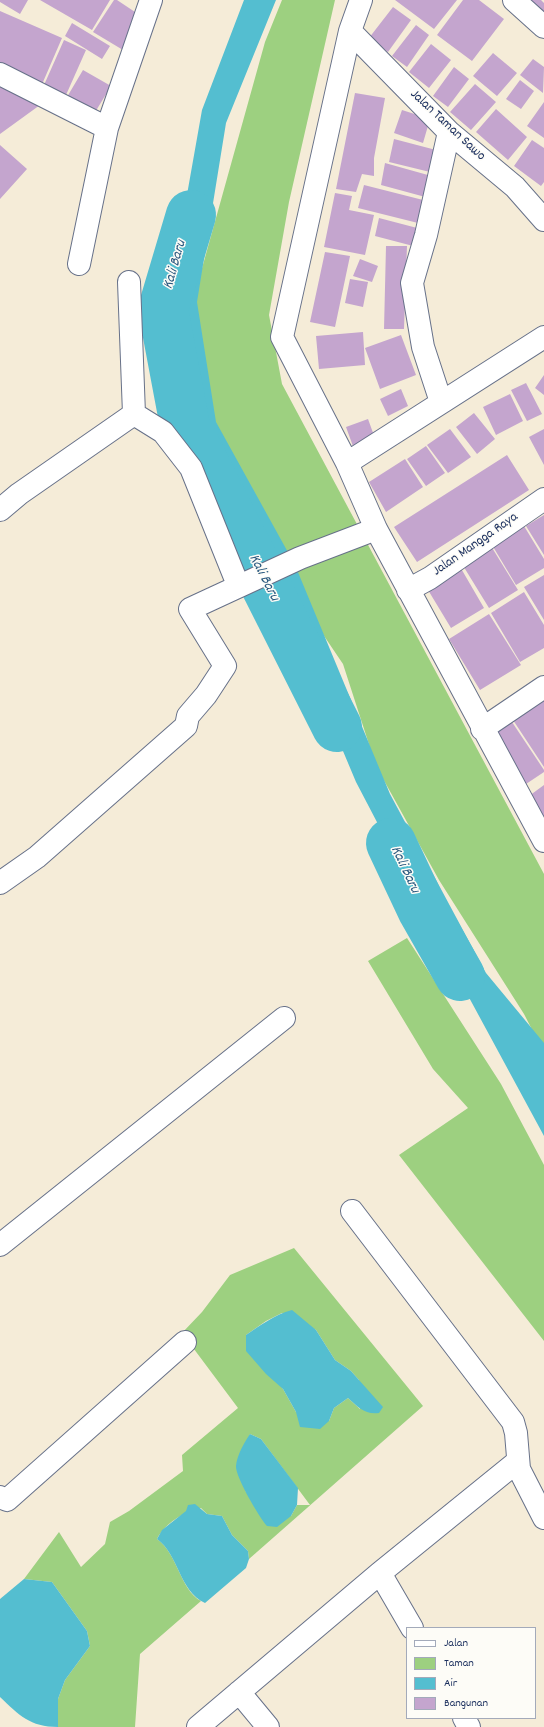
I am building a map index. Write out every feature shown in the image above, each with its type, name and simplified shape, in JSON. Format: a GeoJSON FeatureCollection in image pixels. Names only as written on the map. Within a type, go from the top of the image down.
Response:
{"type":"FeatureCollection","features":[{"type":"Feature","properties":{"kind":"street"},"geometry":{"type":"LineString","coordinates":[[79,264],[107,128],[152,0]]}},
{"type":"Feature","properties":{"kind":"street"},"geometry":{"type":"LineString","coordinates":[[361,0],[350,31],[282,337],[347,463],[376,529],[482,729],[544,841]]}},
{"type":"Feature","properties":{"kind":"street"},"geometry":{"type":"LineString","coordinates":[[514,0],[544,27]]}},
{"type":"Feature","properties":{"kind":"street","name":"Jalan Taman Sawo"},"geometry":{"type":"LineString","coordinates":[[350,31],[449,132],[515,187],[544,220]]}},
{"type":"Feature","properties":{"kind":"street"},"geometry":{"type":"LineString","coordinates":[[0,74],[107,128]]}},
{"type":"Feature","properties":{"kind":"street"},"geometry":{"type":"LineString","coordinates":[[442,402],[424,347],[412,283],[426,235],[449,132]]}},
{"type":"Feature","properties":{"kind":"street"},"geometry":{"type":"LineString","coordinates":[[129,282],[134,414]]}},
{"type":"Feature","properties":{"kind":"street"},"geometry":{"type":"LineString","coordinates":[[347,463],[544,337]]}},
{"type":"Feature","properties":{"kind":"street"},"geometry":{"type":"LineString","coordinates":[[0,510],[19,494],[134,414]]}},
{"type":"Feature","properties":{"kind":"street"},"geometry":{"type":"LineString","coordinates":[[134,414],[163,432],[191,468],[238,585]]}},
{"type":"Feature","properties":{"kind":"street","name":"Jalan Mangga Raya"},"geometry":{"type":"LineString","coordinates":[[408,590],[430,578],[544,499]]}},
{"type":"Feature","properties":{"kind":"street"},"geometry":{"type":"LineString","coordinates":[[0,883],[37,857],[186,726],[188,716],[206,695],[225,666],[190,609],[238,585],[300,558],[376,529]]}},
{"type":"Feature","properties":{"kind":"street"},"geometry":{"type":"LineString","coordinates":[[482,729],[544,687]]}},
{"type":"Feature","properties":{"kind":"street"},"geometry":{"type":"LineString","coordinates":[[0,1245],[284,1018]]}},
{"type":"Feature","properties":{"kind":"street"},"geometry":{"type":"LineString","coordinates":[[352,1211],[513,1422],[516,1433],[520,1472],[544,1518]]}},
{"type":"Feature","properties":{"kind":"street"},"geometry":{"type":"LineString","coordinates":[[0,1497],[8,1500],[185,1342]]}},
{"type":"Feature","properties":{"kind":"street"},"geometry":{"type":"LineString","coordinates":[[198,1727],[380,1573],[518,1461]]}},
{"type":"Feature","properties":{"kind":"street"},"geometry":{"type":"LineString","coordinates":[[380,1573],[411,1627]]}},
{"type":"Feature","properties":{"kind":"street"},"geometry":{"type":"LineString","coordinates":[[239,1692],[268,1727]]}},
{"type":"Feature","properties":{"kind":"green space"},"geometry":{"type":"Polygon","coordinates":[[[282,0],[335,0],[289,202],[269,315],[282,384],[544,874],[544,1053],[524,1014],[439,880],[376,766],[343,664],[320,630],[195,389],[194,297],[265,42],[282,0]]]}},
{"type":"Feature","properties":{"kind":"green space"},"geometry":{"type":"Polygon","coordinates":[[[407,938],[501,1084],[544,1165],[544,1341],[399,1155],[468,1108],[433,1069],[368,961],[407,938]]]}},
{"type":"Feature","properties":{"kind":"green space"},"geometry":{"type":"Polygon","coordinates":[[[294,1248],[423,1406],[249,1559],[248,1551],[232,1535],[222,1516],[207,1514],[201,1508],[188,1512],[170,1523],[160,1533],[157,1539],[170,1553],[188,1589],[201,1601],[140,1654],[135,1727],[58,1727],[58,1699],[65,1680],[90,1646],[87,1631],[52,1582],[24,1579],[59,1532],[81,1567],[105,1544],[110,1522],[129,1511],[183,1471],[182,1455],[238,1408],[182,1333],[202,1312],[230,1275],[294,1248]],[[282,1313],[266,1321],[246,1335],[283,1389],[296,1412],[329,1421],[334,1408],[348,1398],[360,1409],[359,1380],[351,1371],[335,1360],[316,1330],[282,1313]],[[250,1434],[242,1480],[246,1492],[291,1516],[297,1505],[310,1505],[261,1439],[250,1434]]]}},
{"type":"Feature","properties":{"kind":"water"},"geometry":{"type":"Polygon","coordinates":[[[244,0],[276,0],[226,123],[197,302],[216,422],[295,565],[390,794],[486,973],[544,1043],[544,1136],[459,979],[356,782],[280,601],[210,483],[183,382],[171,285],[202,110],[244,0]]]}},
{"type":"Feature","properties":{"kind":"water"},"geometry":{"type":"Polygon","coordinates":[[[292,1310],[316,1330],[335,1360],[351,1371],[383,1407],[379,1413],[366,1412],[348,1398],[334,1408],[329,1421],[320,1429],[300,1427],[296,1412],[283,1389],[266,1374],[246,1351],[246,1335],[273,1317],[292,1310]]]}},
{"type":"Feature","properties":{"kind":"water"},"geometry":{"type":"Polygon","coordinates":[[[250,1434],[261,1439],[298,1488],[297,1505],[291,1516],[277,1527],[267,1526],[263,1521],[253,1506],[239,1478],[236,1466],[238,1458],[243,1445],[250,1434]]]}},
{"type":"Feature","properties":{"kind":"water"},"geometry":{"type":"Polygon","coordinates":[[[195,1504],[207,1514],[222,1516],[232,1535],[248,1551],[249,1559],[246,1568],[205,1603],[196,1597],[184,1582],[170,1554],[157,1539],[162,1530],[186,1511],[188,1505],[195,1504]]]}},
{"type":"Feature","properties":{"kind":"water"},"geometry":{"type":"Polygon","coordinates":[[[24,1579],[52,1582],[87,1631],[90,1646],[65,1680],[58,1699],[58,1727],[40,1725],[26,1719],[0,1697],[0,1599],[24,1579]]]}},
{"type":"Feature","properties":{"kind":"building"},"geometry":{"type":"Polygon","coordinates":[[[0,0],[28,0],[20,14],[0,2],[0,0]]]}},
{"type":"Feature","properties":{"kind":"building"},"geometry":{"type":"Polygon","coordinates":[[[40,0],[110,0],[92,30],[40,0]]]}},
{"type":"Feature","properties":{"kind":"building"},"geometry":{"type":"Polygon","coordinates":[[[114,0],[117,0],[144,18],[123,50],[93,32],[114,0]]]}},
{"type":"Feature","properties":{"kind":"building"},"geometry":{"type":"Polygon","coordinates":[[[395,0],[457,0],[434,29],[395,0]]]}},
{"type":"Feature","properties":{"kind":"building"},"geometry":{"type":"Polygon","coordinates":[[[463,0],[479,0],[504,19],[472,61],[437,35],[463,0]]]}},
{"type":"Feature","properties":{"kind":"building"},"geometry":{"type":"Polygon","coordinates":[[[532,0],[541,0],[544,3],[544,19],[529,4],[532,0]]]}},
{"type":"Feature","properties":{"kind":"building"},"geometry":{"type":"Polygon","coordinates":[[[393,7],[411,20],[388,52],[369,38],[393,7]]]}},
{"type":"Feature","properties":{"kind":"building"},"geometry":{"type":"Polygon","coordinates":[[[0,11],[62,38],[40,89],[0,72],[0,11]]]}},
{"type":"Feature","properties":{"kind":"building"},"geometry":{"type":"Polygon","coordinates":[[[72,23],[110,46],[102,59],[65,36],[72,23]]]}},
{"type":"Feature","properties":{"kind":"building"},"geometry":{"type":"Polygon","coordinates":[[[416,25],[429,35],[407,67],[392,56],[416,25]]]}},
{"type":"Feature","properties":{"kind":"building"},"geometry":{"type":"Polygon","coordinates":[[[64,40],[86,50],[66,95],[44,85],[64,40]]]}},
{"type":"Feature","properties":{"kind":"building"},"geometry":{"type":"Polygon","coordinates":[[[431,44],[451,60],[429,88],[409,72],[431,44]]]}},
{"type":"Feature","properties":{"kind":"building"},"geometry":{"type":"Polygon","coordinates":[[[493,53],[517,73],[497,96],[473,76],[493,53]]]}},
{"type":"Feature","properties":{"kind":"building"},"geometry":{"type":"Polygon","coordinates":[[[533,59],[544,67],[543,93],[520,75],[533,59]]]}},
{"type":"Feature","properties":{"kind":"building"},"geometry":{"type":"Polygon","coordinates":[[[454,67],[469,79],[448,107],[433,96],[454,67]]]}},
{"type":"Feature","properties":{"kind":"building"},"geometry":{"type":"Polygon","coordinates":[[[83,70],[111,86],[94,114],[67,97],[83,70]]]}},
{"type":"Feature","properties":{"kind":"building"},"geometry":{"type":"Polygon","coordinates":[[[520,80],[534,91],[521,109],[506,99],[520,80]]]}},
{"type":"Feature","properties":{"kind":"building"},"geometry":{"type":"Polygon","coordinates":[[[475,84],[496,102],[471,130],[450,112],[475,84]]]}},
{"type":"Feature","properties":{"kind":"building"},"geometry":{"type":"Polygon","coordinates":[[[0,86],[40,105],[0,134],[0,86]]]}},
{"type":"Feature","properties":{"kind":"building"},"geometry":{"type":"Polygon","coordinates":[[[355,93],[385,98],[374,158],[374,176],[362,174],[356,192],[336,189],[355,93]]]}},
{"type":"Feature","properties":{"kind":"building"},"geometry":{"type":"Polygon","coordinates":[[[544,102],[544,138],[527,126],[544,102]]]}},
{"type":"Feature","properties":{"kind":"building"},"geometry":{"type":"Polygon","coordinates":[[[496,109],[527,137],[508,160],[476,132],[496,109]]]}},
{"type":"Feature","properties":{"kind":"building"},"geometry":{"type":"Polygon","coordinates":[[[402,110],[430,119],[423,143],[394,133],[402,110]]]}},
{"type":"Feature","properties":{"kind":"building"},"geometry":{"type":"Polygon","coordinates":[[[394,139],[436,150],[430,172],[389,162],[394,139]]]}},
{"type":"Feature","properties":{"kind":"building"},"geometry":{"type":"Polygon","coordinates":[[[532,140],[544,148],[544,182],[541,186],[514,166],[532,140]]]}},
{"type":"Feature","properties":{"kind":"building"},"geometry":{"type":"Polygon","coordinates":[[[0,145],[27,169],[0,199],[0,145]]]}},
{"type":"Feature","properties":{"kind":"building"},"geometry":{"type":"Polygon","coordinates":[[[385,163],[435,177],[429,198],[381,185],[385,163]]]}},
{"type":"Feature","properties":{"kind":"building"},"geometry":{"type":"Polygon","coordinates":[[[364,185],[427,201],[422,224],[358,208],[364,185]]]}},
{"type":"Feature","properties":{"kind":"building"},"geometry":{"type":"Polygon","coordinates":[[[335,193],[352,196],[349,210],[374,215],[365,255],[324,247],[335,193]]]}},
{"type":"Feature","properties":{"kind":"building"},"geometry":{"type":"Polygon","coordinates":[[[379,218],[421,229],[417,247],[375,236],[379,218]]]}},
{"type":"Feature","properties":{"kind":"building"},"geometry":{"type":"Polygon","coordinates":[[[386,246],[407,246],[404,329],[384,329],[386,246]]]}},
{"type":"Feature","properties":{"kind":"building"},"geometry":{"type":"Polygon","coordinates":[[[325,252],[350,256],[335,327],[310,322],[325,252]]]}},
{"type":"Feature","properties":{"kind":"building"},"geometry":{"type":"Polygon","coordinates":[[[360,259],[378,266],[372,282],[353,276],[360,259]]]}},
{"type":"Feature","properties":{"kind":"building"},"geometry":{"type":"Polygon","coordinates":[[[350,279],[368,282],[363,307],[345,303],[350,279]]]}},
{"type":"Feature","properties":{"kind":"building"},"geometry":{"type":"Polygon","coordinates":[[[363,332],[365,365],[319,369],[316,336],[363,332]]]}},
{"type":"Feature","properties":{"kind":"building"},"geometry":{"type":"Polygon","coordinates":[[[401,335],[416,375],[380,389],[365,348],[401,335]]]}},
{"type":"Feature","properties":{"kind":"building"},"geometry":{"type":"Polygon","coordinates":[[[544,375],[544,395],[535,388],[544,375]]]}},
{"type":"Feature","properties":{"kind":"building"},"geometry":{"type":"Polygon","coordinates":[[[526,383],[542,414],[527,421],[511,390],[526,383]]]}},
{"type":"Feature","properties":{"kind":"building"},"geometry":{"type":"Polygon","coordinates":[[[401,389],[408,406],[388,416],[380,399],[401,389]]]}},
{"type":"Feature","properties":{"kind":"building"},"geometry":{"type":"Polygon","coordinates":[[[510,394],[523,421],[496,435],[483,407],[510,394]]]}},
{"type":"Feature","properties":{"kind":"building"},"geometry":{"type":"Polygon","coordinates":[[[474,413],[495,439],[477,454],[456,427],[474,413]]]}},
{"type":"Feature","properties":{"kind":"building"},"geometry":{"type":"Polygon","coordinates":[[[368,419],[376,441],[354,449],[346,427],[368,419]]]}},
{"type":"Feature","properties":{"kind":"building"},"geometry":{"type":"Polygon","coordinates":[[[450,429],[471,457],[448,473],[427,445],[450,429]]]}},
{"type":"Feature","properties":{"kind":"building"},"geometry":{"type":"Polygon","coordinates":[[[544,429],[544,465],[529,437],[544,429]]]}},
{"type":"Feature","properties":{"kind":"building"},"geometry":{"type":"Polygon","coordinates":[[[426,446],[445,473],[426,486],[407,459],[426,446]]]}},
{"type":"Feature","properties":{"kind":"building"},"geometry":{"type":"Polygon","coordinates":[[[507,455],[529,490],[417,562],[394,527],[507,455]]]}},
{"type":"Feature","properties":{"kind":"building"},"geometry":{"type":"Polygon","coordinates":[[[405,459],[423,487],[386,512],[369,482],[405,459]]]}},
{"type":"Feature","properties":{"kind":"building"},"geometry":{"type":"Polygon","coordinates":[[[544,515],[544,555],[526,526],[544,515]]]}},
{"type":"Feature","properties":{"kind":"building"},"geometry":{"type":"Polygon","coordinates":[[[524,526],[544,559],[544,568],[516,585],[492,545],[524,526]]]}},
{"type":"Feature","properties":{"kind":"building"},"geometry":{"type":"Polygon","coordinates":[[[491,546],[518,590],[489,608],[462,564],[491,546]]]}},
{"type":"Feature","properties":{"kind":"building"},"geometry":{"type":"Polygon","coordinates":[[[459,565],[484,608],[451,628],[425,585],[459,565]]]}},
{"type":"Feature","properties":{"kind":"building"},"geometry":{"type":"Polygon","coordinates":[[[544,575],[544,620],[524,587],[544,575]]]}},
{"type":"Feature","properties":{"kind":"building"},"geometry":{"type":"Polygon","coordinates":[[[524,592],[544,625],[544,648],[520,662],[491,613],[524,592]]]}},
{"type":"Feature","properties":{"kind":"building"},"geometry":{"type":"Polygon","coordinates":[[[489,614],[521,665],[480,690],[449,639],[489,614]]]}},
{"type":"Feature","properties":{"kind":"building"},"geometry":{"type":"Polygon","coordinates":[[[544,700],[544,767],[513,720],[544,700]]]}},
{"type":"Feature","properties":{"kind":"building"},"geometry":{"type":"Polygon","coordinates":[[[512,722],[544,770],[544,772],[526,784],[493,735],[512,722]]]}},
{"type":"Feature","properties":{"kind":"building"},"geometry":{"type":"Polygon","coordinates":[[[544,785],[544,819],[529,796],[544,785]]]}},
{"type":"Feature","properties":{"kind":"waterway","name":"Kali Baru"},"geometry":{"type":"LineString","coordinates":[[191,215],[163,309],[185,426],[337,727]]}},
{"type":"Feature","properties":{"kind":"waterway","name":"Kali Baru"},"geometry":{"type":"LineString","coordinates":[[391,843],[423,911],[460,976]]}}]}
